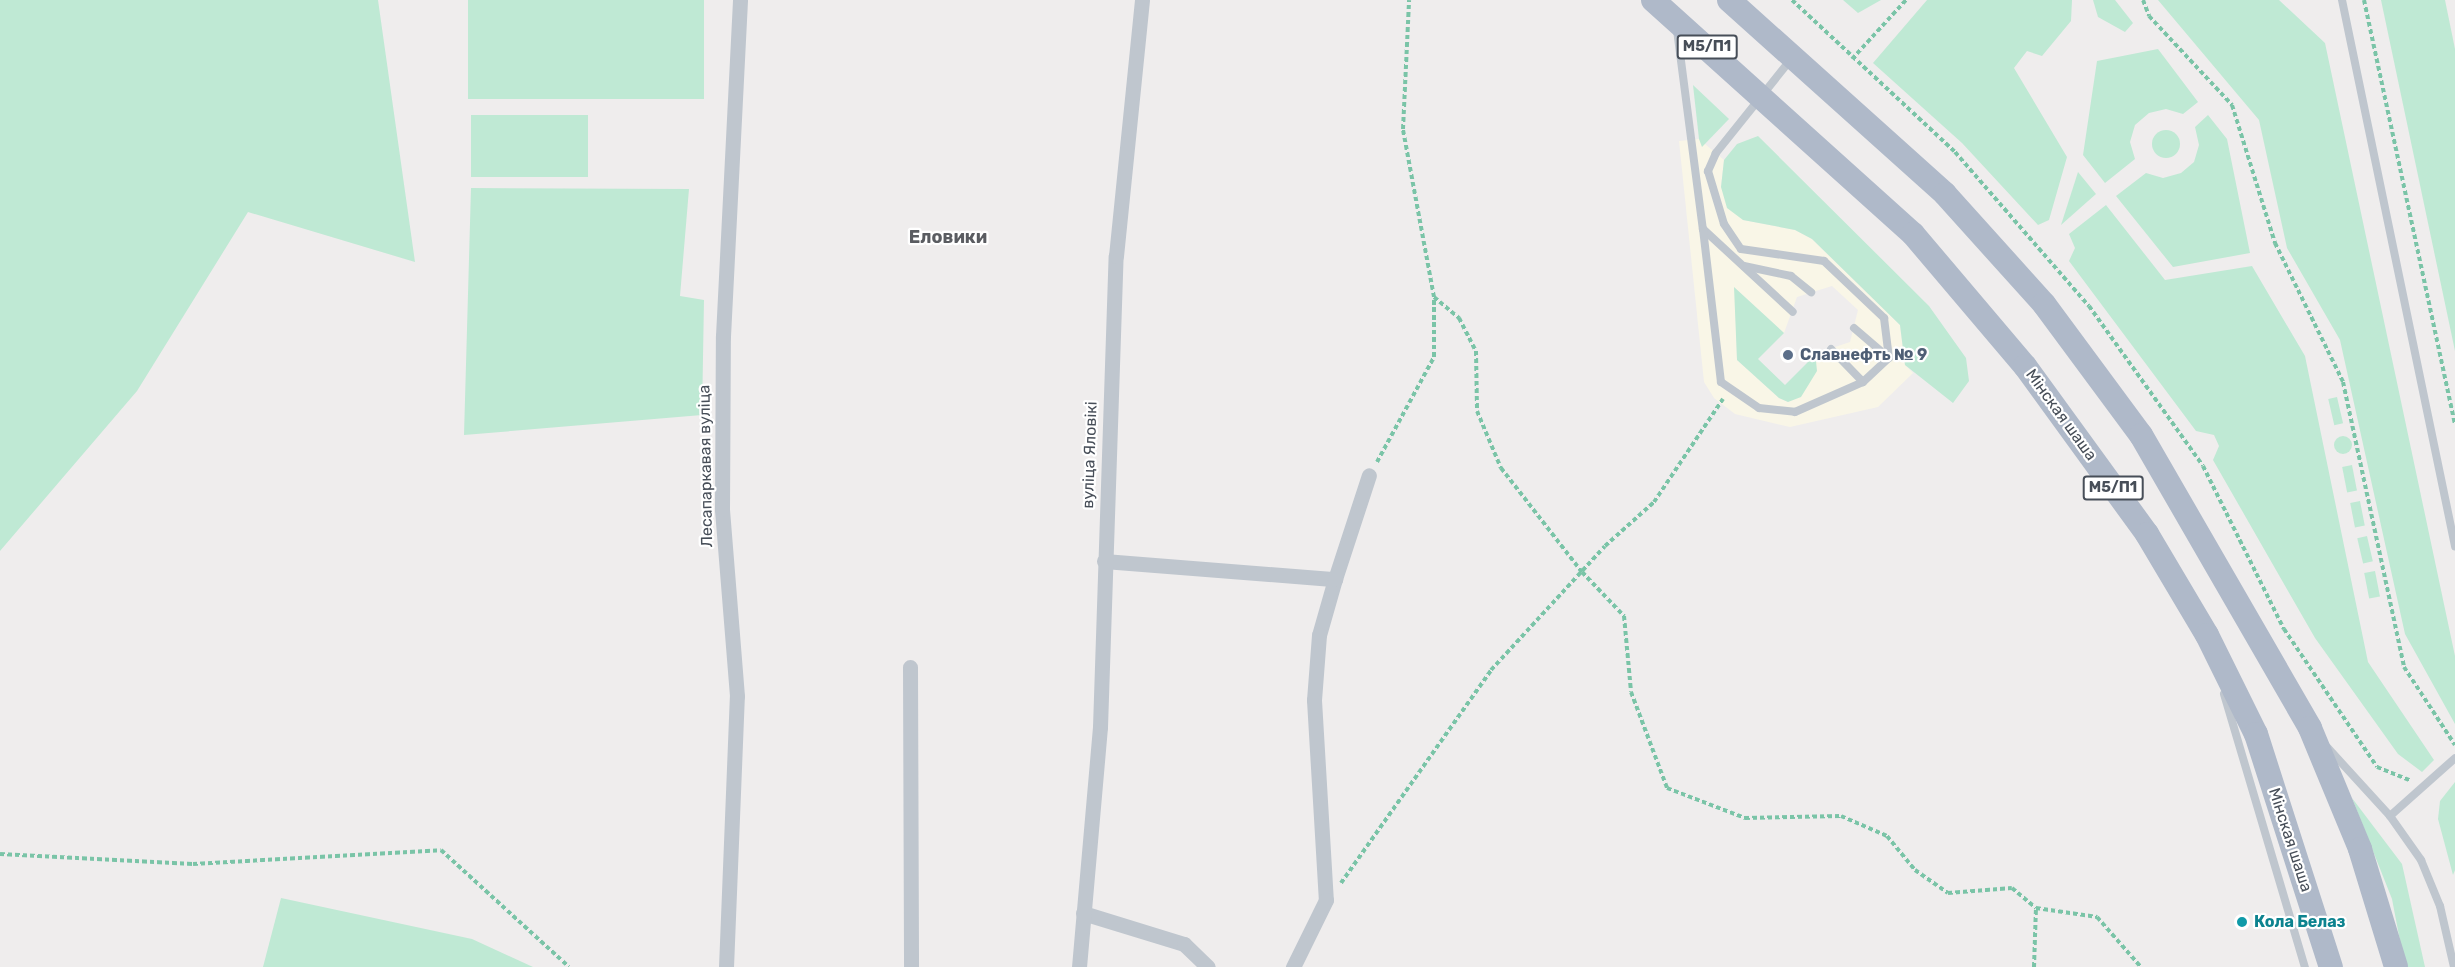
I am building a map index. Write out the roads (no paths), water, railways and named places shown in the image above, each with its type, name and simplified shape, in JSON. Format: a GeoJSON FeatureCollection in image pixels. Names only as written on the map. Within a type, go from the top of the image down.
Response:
{"type":"FeatureCollection","features":[{"type":"Feature","properties":{"kind":"main road","name":"Мінская шаша"},"geometry":{"type":"LineString","coordinates":[[1653,0],[1762,95],[1913,234],[2025,366],[2147,534],[2206,635],[2256,734],[2331,967]]}},
{"type":"Feature","properties":{"kind":"main road","name":"М5/П1"},"geometry":{"type":"LineString","coordinates":[[1729,0],[1794,55],[1945,194],[2044,304],[2141,435],[2310,728],[2360,849],[2396,967]]}},
{"type":"Feature","properties":{"kind":"street","name":"Лесапаркавая вуліца"},"geometry":{"type":"LineString","coordinates":[[726,967],[737,696],[722,509],[723,336],[740,0]]}},
{"type":"Feature","properties":{"kind":"street","name":"вуліца Яловікі"},"geometry":{"type":"LineString","coordinates":[[1079,967],[1100,727],[1116,255],[1142,0]]}},
{"type":"Feature","properties":{"kind":"street"},"geometry":{"type":"LineString","coordinates":[[1293,967],[1326,900],[1314,700],[1319,634],[1369,475]]}},
{"type":"Feature","properties":{"kind":"street"},"geometry":{"type":"LineString","coordinates":[[1104,561],[1335,579]]}},
{"type":"Feature","properties":{"kind":"street"},"geometry":{"type":"LineString","coordinates":[[910,667],[910,967]]}},
{"type":"Feature","properties":{"kind":"street"},"geometry":{"type":"LineString","coordinates":[[1083,913],[1184,944],[1208,967]]}},
{"type":"Feature","properties":{"kind":"lane"},"geometry":{"type":"LineString","coordinates":[[2342,0],[2455,546]]}},
{"type":"Feature","properties":{"kind":"lane"},"geometry":{"type":"LineString","coordinates":[[1676,20],[1721,382],[1759,408],[1795,412],[1863,382],[1889,358]]}},
{"type":"Feature","properties":{"kind":"lane"},"geometry":{"type":"LineString","coordinates":[[1794,55],[1762,95],[1708,171],[1724,224],[1741,249],[1824,261],[1884,318],[1889,358]]}},
{"type":"Feature","properties":{"kind":"lane"},"geometry":{"type":"LineString","coordinates":[[1703,229],[1793,312]]}},
{"type":"Feature","properties":{"kind":"lane"},"geometry":{"type":"LineString","coordinates":[[1743,265],[1791,276],[1811,292]]}},
{"type":"Feature","properties":{"kind":"lane"},"geometry":{"type":"LineString","coordinates":[[1854,328],[1889,358]]}},
{"type":"Feature","properties":{"kind":"lane"},"geometry":{"type":"LineString","coordinates":[[1831,349],[1863,382]]}},
{"type":"Feature","properties":{"kind":"lane"},"geometry":{"type":"LineString","coordinates":[[2206,635],[2305,967]]}},
{"type":"Feature","properties":{"kind":"lane"},"geometry":{"type":"LineString","coordinates":[[2310,728],[2390,816],[2425,869],[2454,967]]}},
{"type":"Feature","properties":{"kind":"lane"},"geometry":{"type":"LineString","coordinates":[[2390,816],[2455,758]]}},
{"type":"Feature","properties":{"kind":"place","name":"Славнефть № 9"},"geometry":{"type":"Point","coordinates":[1788,355]}},
{"type":"Feature","properties":{"kind":"place","name":"Кола Белаз"},"geometry":{"type":"Point","coordinates":[2242,922]}},
{"type":"Feature","properties":{"kind":"district","name":"Еловики"},"geometry":{"type":"Point","coordinates":[948,237]}}]}
